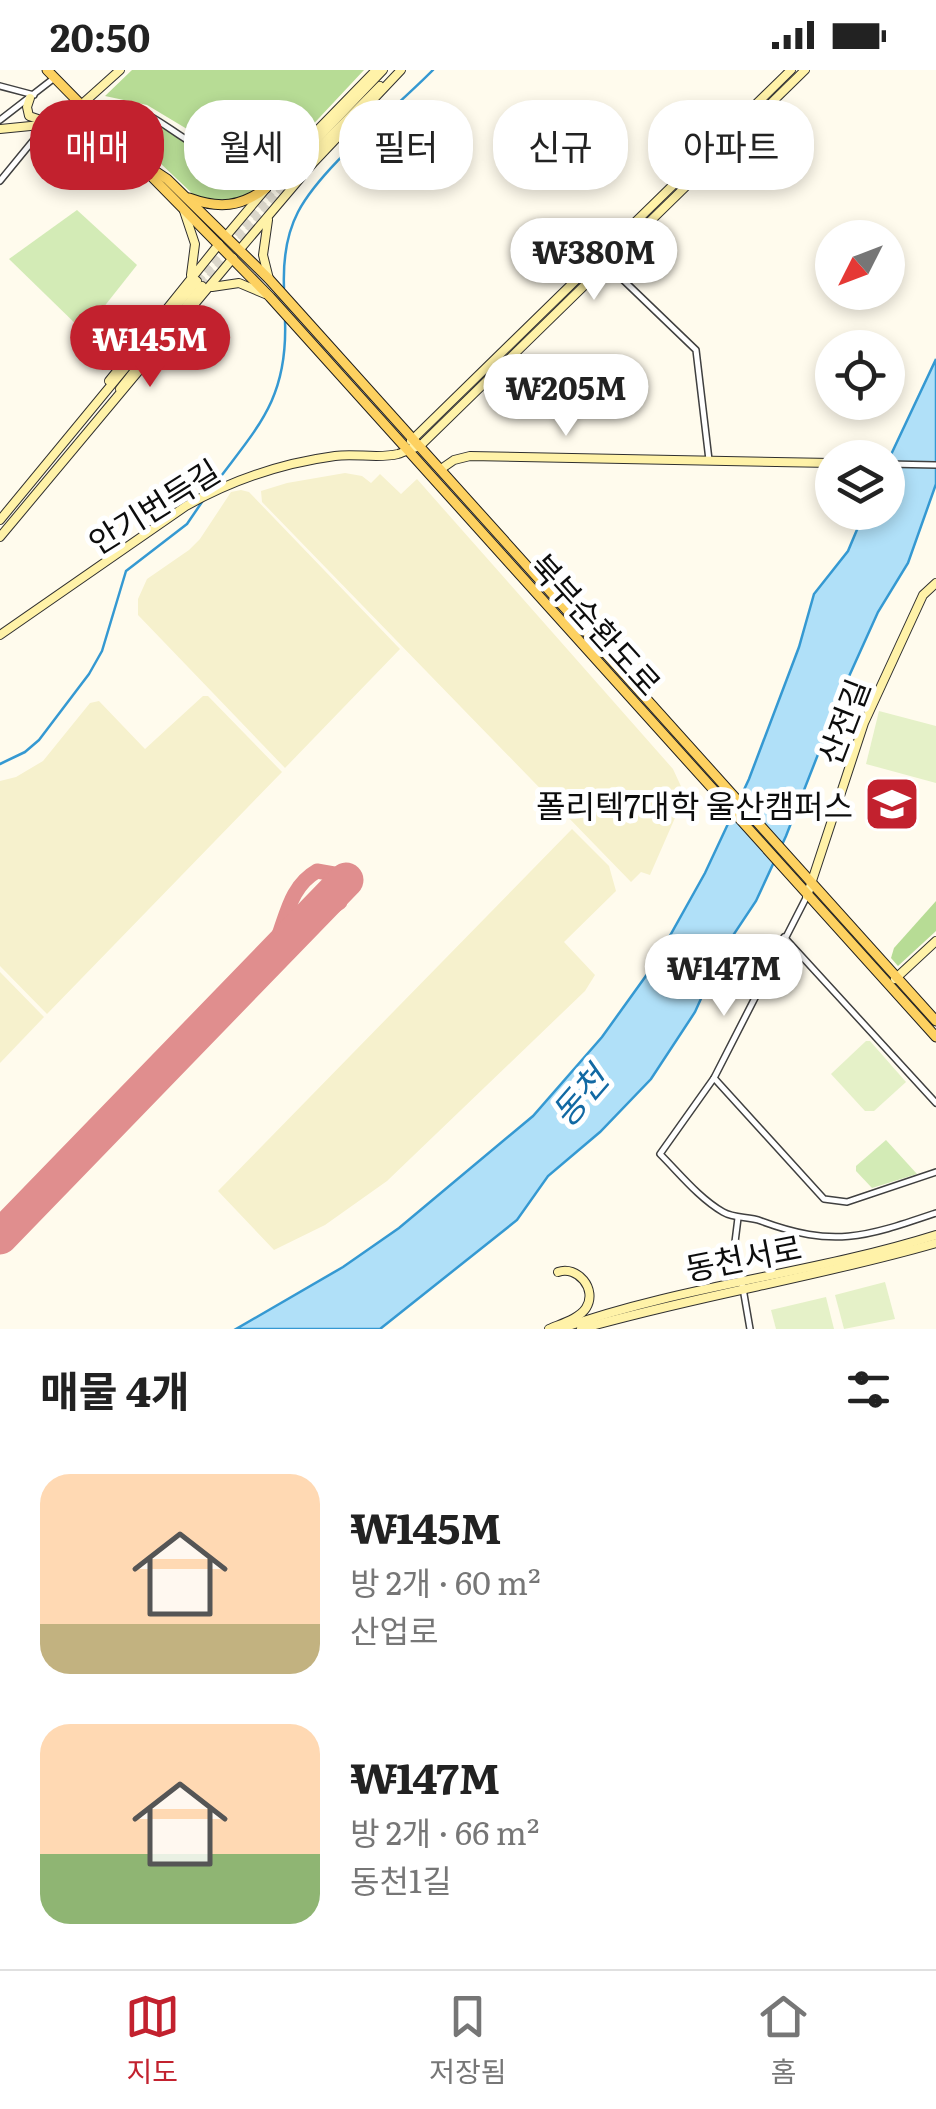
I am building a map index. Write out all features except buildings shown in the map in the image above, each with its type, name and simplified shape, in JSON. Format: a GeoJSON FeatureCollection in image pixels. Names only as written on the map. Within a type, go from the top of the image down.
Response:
{"type":"FeatureCollection","features":[{"type":"Feature","properties":{"kind":"main road"},"geometry":{"type":"LineString","coordinates":[[90,100],[120,70]]}},
{"type":"Feature","properties":{"kind":"main road"},"geometry":{"type":"LineString","coordinates":[[380,70],[307,155],[399,70]]}},
{"type":"Feature","properties":{"kind":"main road"},"geometry":{"type":"LineString","coordinates":[[319,132],[380,70]]}},
{"type":"Feature","properties":{"kind":"main road"},"geometry":{"type":"LineString","coordinates":[[0,520],[59,455],[105,415],[201,287],[233,258],[274,207],[399,70]]}},
{"type":"Feature","properties":{"kind":"main road"},"geometry":{"type":"LineString","coordinates":[[604,260],[791,70]]}},
{"type":"Feature","properties":{"kind":"main road"},"geometry":{"type":"LineString","coordinates":[[407,449],[805,70]]}},
{"type":"Feature","properties":{"kind":"main road"},"geometry":{"type":"LineString","coordinates":[[51,74],[80,100]]}},
{"type":"Feature","properties":{"kind":"main road"},"geometry":{"type":"LineString","coordinates":[[0,129],[30,127]]}},
{"type":"Feature","properties":{"kind":"main road"},"geometry":{"type":"LineString","coordinates":[[164,179],[185,196],[223,239]]}},
{"type":"Feature","properties":{"kind":"main road"},"geometry":{"type":"LineString","coordinates":[[164,187],[223,239]]}},
{"type":"Feature","properties":{"kind":"main road"},"geometry":{"type":"LineString","coordinates":[[185,196],[228,206],[250,200],[263,190]]}},
{"type":"Feature","properties":{"kind":"main road"},"geometry":{"type":"LineString","coordinates":[[0,537],[186,285],[264,190]]}},
{"type":"Feature","properties":{"kind":"main road"},"geometry":{"type":"LineString","coordinates":[[182,207],[195,244],[186,285]]}},
{"type":"Feature","properties":{"kind":"main road"},"geometry":{"type":"LineString","coordinates":[[271,281],[263,255],[264,237],[274,207]]}},
{"type":"Feature","properties":{"kind":"main road","name":"북부순환도로"},"geometry":{"type":"LineString","coordinates":[[223,239],[241,248],[441,469],[807,896],[936,1021]]}},
{"type":"Feature","properties":{"kind":"main road","name":"북부순환도로"},"geometry":{"type":"LineString","coordinates":[[223,239],[233,258],[407,449],[813,886],[936,1037]]}},
{"type":"Feature","properties":{"kind":"main road"},"geometry":{"type":"LineString","coordinates":[[201,287],[232,283],[272,299]]}},
{"type":"Feature","properties":{"kind":"main road","name":"안기번득길"},"geometry":{"type":"LineString","coordinates":[[0,635],[186,506],[229,484],[317,459],[394,454],[407,449]]}},
{"type":"Feature","properties":{"kind":"main road"},"geometry":{"type":"LineString","coordinates":[[441,469],[470,456],[815,463]]}},
{"type":"Feature","properties":{"kind":"main road","name":"산전길"},"geometry":{"type":"LineString","coordinates":[[807,896],[864,723],[923,595],[936,583]]}},
{"type":"Feature","properties":{"kind":"main road"},"geometry":{"type":"LineString","coordinates":[[892,981],[936,943]]}},
{"type":"Feature","properties":{"kind":"main road","name":"동천서로"},"geometry":{"type":"LineString","coordinates":[[582,1329],[936,1235]]}},
{"type":"Feature","properties":{"kind":"main road","name":"동천서로"},"geometry":{"type":"LineString","coordinates":[[560,1329],[680,1292],[846,1268],[936,1243]]}},
{"type":"Feature","properties":{"kind":"main road"},"geometry":{"type":"LineString","coordinates":[[549,1329],[583,1312],[589,1302],[589,1290],[576,1272],[558,1272]]}},
{"type":"Feature","properties":{"kind":"street"},"geometry":{"type":"LineString","coordinates":[[0,120],[32,97],[51,74]]}},
{"type":"Feature","properties":{"kind":"street"},"geometry":{"type":"LineString","coordinates":[[0,86],[32,97]]}},
{"type":"Feature","properties":{"kind":"street"},"geometry":{"type":"LineString","coordinates":[[0,181],[30,148]]}},
{"type":"Feature","properties":{"kind":"street"},"geometry":{"type":"LineString","coordinates":[[576,228],[696,350],[708,460]]}},
{"type":"Feature","properties":{"kind":"street"},"geometry":{"type":"LineString","coordinates":[[905,464],[936,465]]}},
{"type":"Feature","properties":{"kind":"street"},"geometry":{"type":"LineString","coordinates":[[807,896],[714,1078],[660,1154],[710,1203],[728,1215],[750,1217],[786,1231],[828,1238],[876,1232],[936,1213]]}},
{"type":"Feature","properties":{"kind":"street"},"geometry":{"type":"LineString","coordinates":[[784,938],[936,1104]]}},
{"type":"Feature","properties":{"kind":"street"},"geometry":{"type":"LineString","coordinates":[[714,1078],[817,1193],[832,1201],[848,1202],[936,1172]]}},
{"type":"Feature","properties":{"kind":"street"},"geometry":{"type":"LineString","coordinates":[[738,1218],[736,1242],[750,1329]]}},
{"type":"Feature","properties":{"kind":"shaded area"},"geometry":{"type":"Polygon","coordinates":[[[345,473],[362,476],[371,483],[380,474],[401,494],[417,479],[673,769],[685,795],[650,875],[641,872],[631,882],[262,502],[261,491],[345,473]]]}},
{"type":"Feature","properties":{"kind":"shaded area"},"geometry":{"type":"Polygon","coordinates":[[[231,492],[249,492],[400,649],[285,768],[138,615],[138,599],[147,579],[189,550],[231,492]]]}},
{"type":"Feature","properties":{"kind":"shaded area"},"geometry":{"type":"Polygon","coordinates":[[[203,696],[208,696],[282,772],[47,1014],[0,966],[0,781],[16,777],[43,761],[90,703],[99,701],[145,749],[203,696]]]}},
{"type":"Feature","properties":{"kind":"shaded area"},"geometry":{"type":"Polygon","coordinates":[[[572,829],[609,866],[616,891],[564,942],[595,975],[585,991],[387,1181],[325,1225],[274,1250],[218,1191],[572,829]]]}},
{"type":"Feature","properties":{"kind":"shaded area"},"geometry":{"type":"Polygon","coordinates":[[[0,972],[44,1017],[0,1063],[0,972]]]}},
{"type":"Feature","properties":{"kind":"green space"},"geometry":{"type":"Polygon","coordinates":[[[132,70],[364,70],[319,118],[319,100],[184,100],[184,127],[164,115],[164,100],[105,96],[132,70]]]}},
{"type":"Feature","properties":{"kind":"green space"},"geometry":{"type":"Polygon","coordinates":[[[164,127],[184,139],[184,186],[164,167],[164,127]]]}},
{"type":"Feature","properties":{"kind":"green space"},"geometry":{"type":"Polygon","coordinates":[[[189,190],[252,190],[235,199],[196,197],[189,190]]]}},
{"type":"Feature","properties":{"kind":"green space"},"geometry":{"type":"Polygon","coordinates":[[[77,210],[137,265],[84,332],[9,259],[77,210]]]}},
{"type":"Feature","properties":{"kind":"green space"},"geometry":{"type":"Polygon","coordinates":[[[879,711],[936,726],[936,783],[866,764],[879,711]]]}},
{"type":"Feature","properties":{"kind":"green space"},"geometry":{"type":"Polygon","coordinates":[[[936,901],[936,931],[898,966],[891,958],[894,948],[936,901]]]}},
{"type":"Feature","properties":{"kind":"green space"},"geometry":{"type":"Polygon","coordinates":[[[866,1041],[906,1082],[874,1111],[865,1111],[831,1074],[866,1041]]]}},
{"type":"Feature","properties":{"kind":"green space"},"geometry":{"type":"Polygon","coordinates":[[[886,1140],[917,1174],[872,1188],[856,1166],[886,1140]]]}},
{"type":"Feature","properties":{"kind":"green space"},"geometry":{"type":"Polygon","coordinates":[[[885,1282],[895,1319],[844,1329],[835,1295],[885,1282]]]}},
{"type":"Feature","properties":{"kind":"green space"},"geometry":{"type":"Polygon","coordinates":[[[826,1297],[834,1329],[776,1329],[771,1310],[826,1297]]]}},
{"type":"Feature","properties":{"kind":"water","name":"동천"},"geometry":{"type":"Polygon","coordinates":[[[936,359],[936,484],[908,563],[878,612],[846,683],[756,901],[722,952],[695,1012],[651,1079],[600,1132],[548,1176],[517,1220],[380,1329],[236,1329],[343,1267],[399,1228],[533,1116],[602,1037],[653,966],[705,873],[749,779],[799,647],[814,594],[848,551],[857,530],[905,530],[905,440],[898,440],[936,359]]]}},
{"type":"Feature","properties":{"kind":"waterway"},"geometry":{"type":"LineString","coordinates":[[284,288],[288,239],[309,194],[341,157],[433,70]]}},
{"type":"Feature","properties":{"kind":"waterway"},"geometry":{"type":"LineString","coordinates":[[210,491],[254,432],[274,395],[281,374],[285,321]]}},
{"type":"Feature","properties":{"kind":"waterway"},"geometry":{"type":"LineString","coordinates":[[0,764],[39,740],[89,674],[102,651],[126,571],[187,524],[202,502]]}},
{"type":"Feature","properties":{"kind":"taxiway"},"geometry":{"type":"LineString","coordinates":[[264,964],[297,890],[317,871],[334,874],[342,884],[340,902],[292,935]]}},
{"type":"Feature","properties":{"kind":"runway"},"geometry":{"type":"LineString","coordinates":[[0,1237],[346,880]]}},
{"type":"Feature","properties":{"kind":"tunnel"},"geometry":{"type":"LineString","coordinates":[[197,281],[273,190]]}},
{"type":"Feature","properties":{"kind":"tunnel"},"geometry":{"type":"LineString","coordinates":[[202,286],[282,190]]}},
{"type":"Feature","properties":{"kind":"place","name":"폴리텍7대학 울산캠퍼스"},"geometry":{"type":"Point","coordinates":[892,804]}}]}
